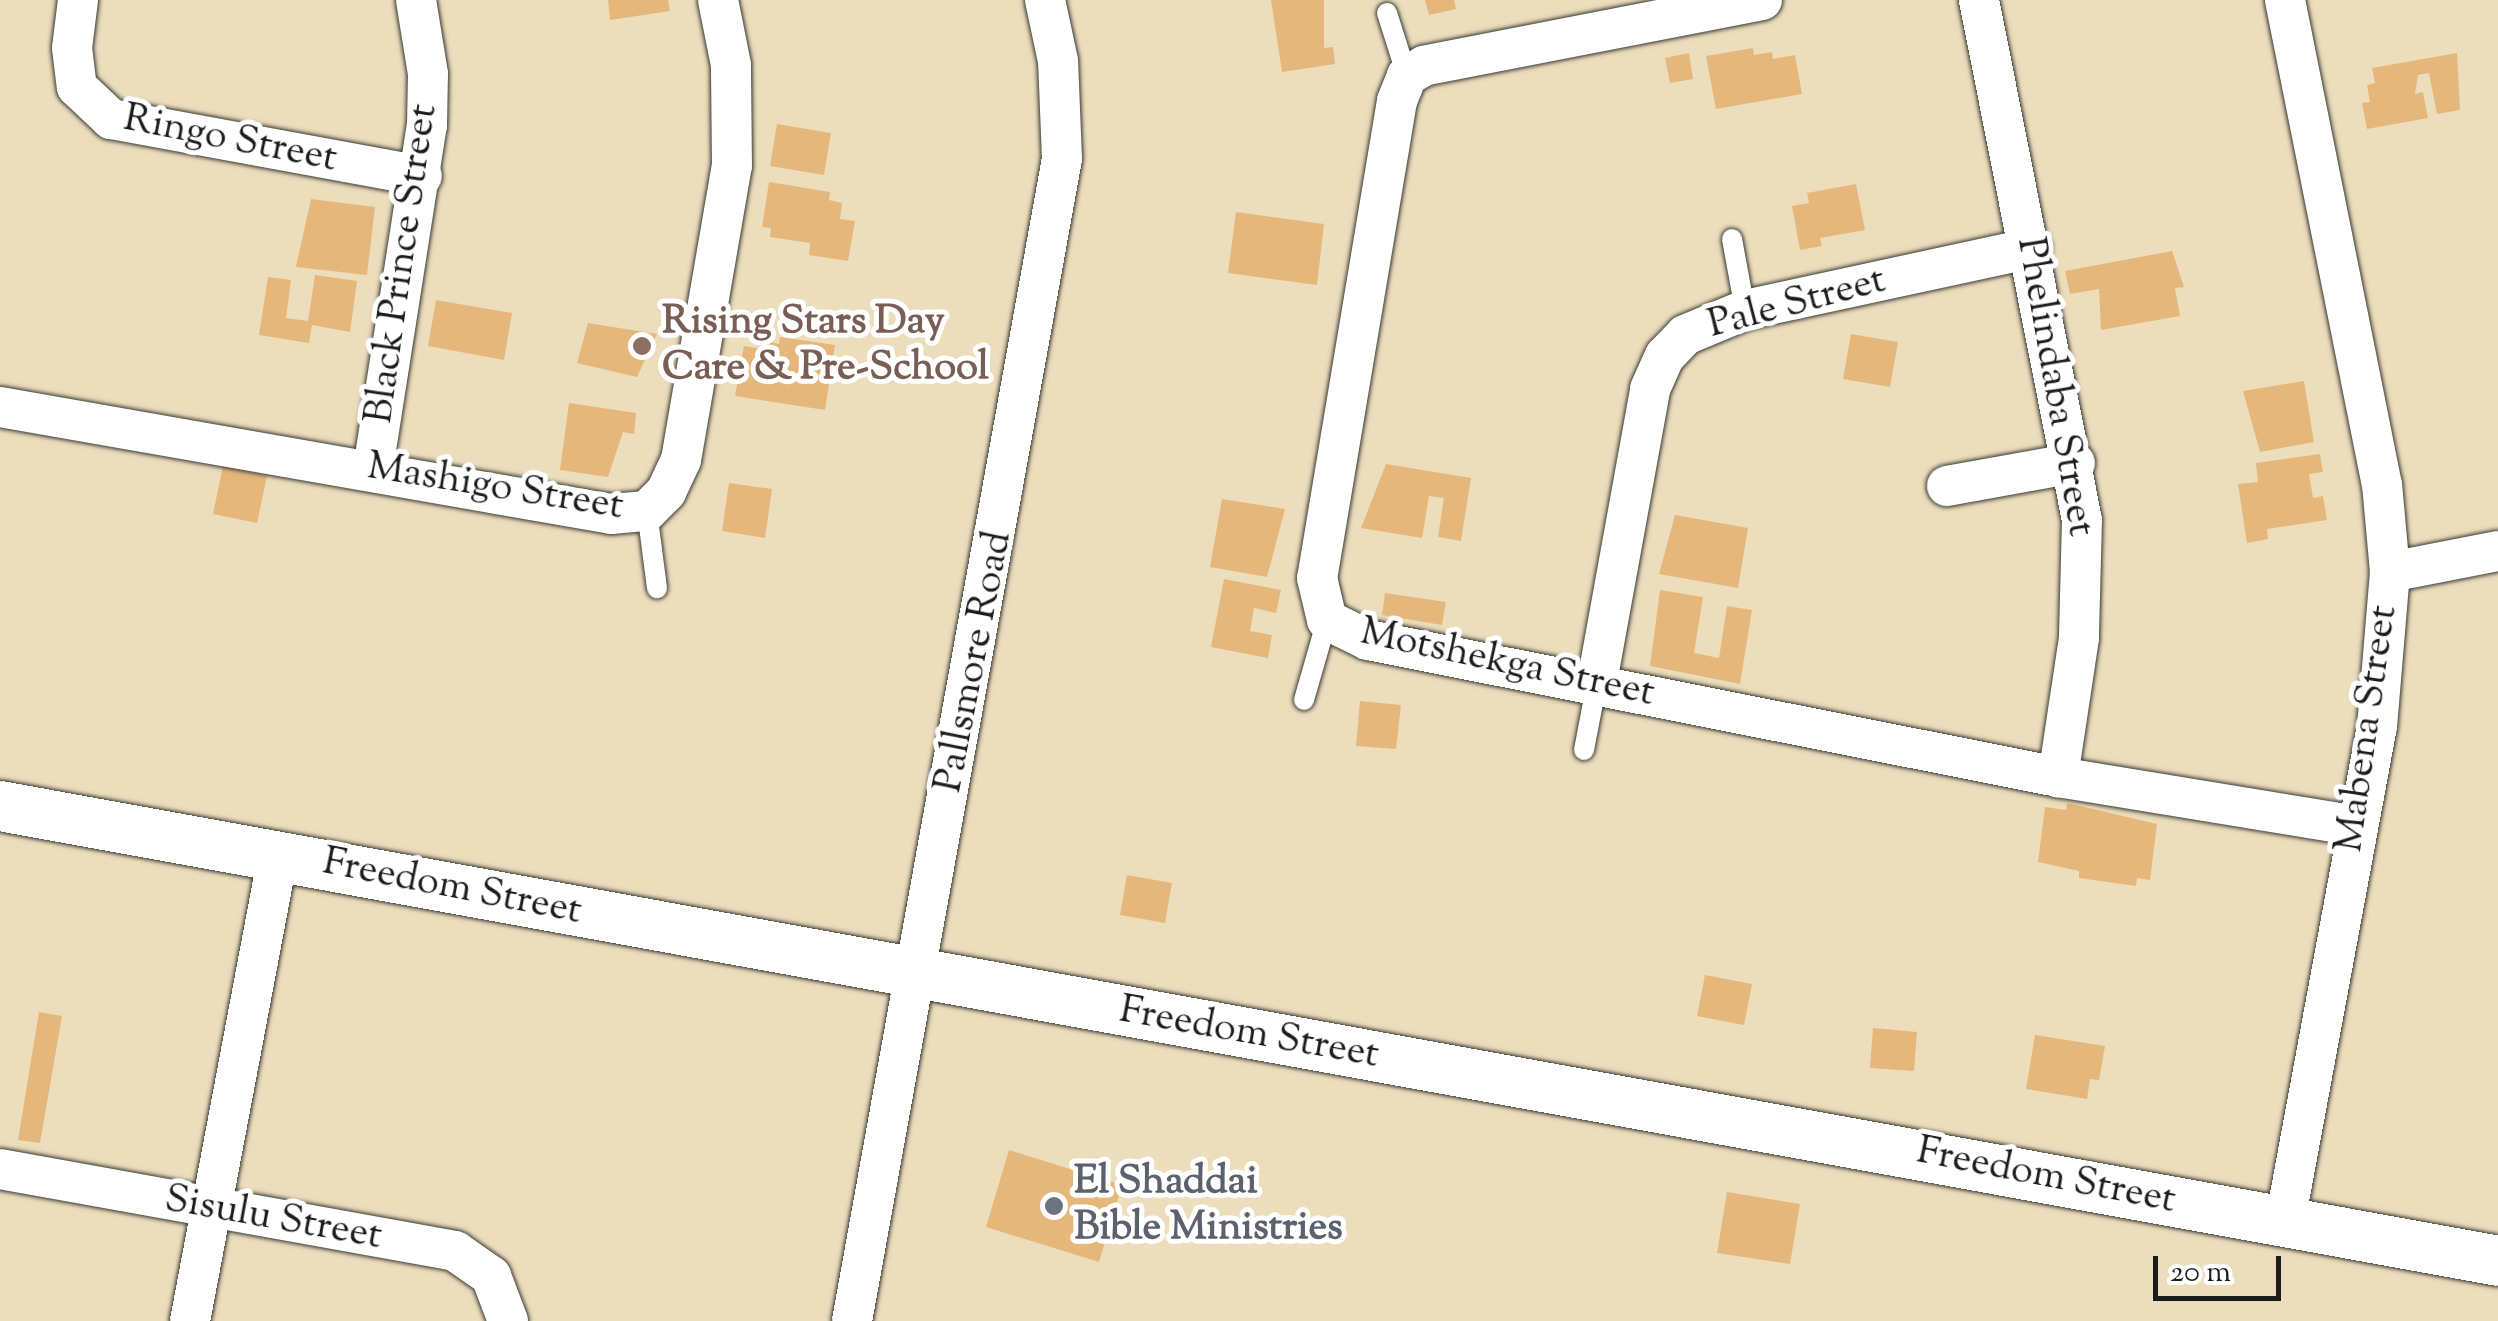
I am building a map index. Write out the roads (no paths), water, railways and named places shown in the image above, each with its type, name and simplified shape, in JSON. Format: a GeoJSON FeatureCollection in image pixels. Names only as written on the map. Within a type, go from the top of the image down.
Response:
{"type":"FeatureCollection","features":[{"type":"Feature","properties":{"kind":"street","name":"Ringo Street"},"geometry":{"type":"LineString","coordinates":[[78,0],[77,87],[111,119],[422,176]]}},
{"type":"Feature","properties":{"kind":"street","name":"Black Prince Street"},"geometry":{"type":"LineString","coordinates":[[373,469],[422,176],[428,74],[416,0]]}},
{"type":"Feature","properties":{"kind":"street","name":"Mashigo Street"},"geometry":{"type":"LineString","coordinates":[[0,407],[373,469],[610,514],[646,511],[666,492],[680,460],[732,166],[731,65],[718,0]]}},
{"type":"Feature","properties":{"kind":"street","name":"Pallsmore Road"},"geometry":{"type":"LineString","coordinates":[[852,1321],[914,975],[970,698],[1062,160],[1058,61],[1046,0]]}},
{"type":"Feature","properties":{"kind":"street"},"geometry":{"type":"LineString","coordinates":[[1408,76],[1424,66],[1686,7],[1762,0]]}},
{"type":"Feature","properties":{"kind":"street","name":"Phelindaba Street"},"geometry":{"type":"LineString","coordinates":[[1979,0],[2075,463],[2084,576],[2058,776]]}},
{"type":"Feature","properties":{"kind":"street","name":"Mabena Street"},"geometry":{"type":"LineString","coordinates":[[2285,0],[2382,484],[2390,572],[2377,726],[2285,1222]]}},
{"type":"Feature","properties":{"kind":"street","name":"Motshekga Street"},"geometry":{"type":"LineString","coordinates":[[1408,76],[1398,101],[1317,578],[1327,620],[1368,640],[1597,682],[2058,776],[2356,826]]}},
{"type":"Feature","properties":{"kind":"street","name":"Pale Street"},"geometry":{"type":"LineString","coordinates":[[1597,682],[1650,389],[1665,356],[1684,335],[1745,310],[2032,248]]}},
{"type":"Feature","properties":{"kind":"street"},"geometry":{"type":"LineString","coordinates":[[1947,486],[2075,463]]}},
{"type":"Feature","properties":{"kind":"street"},"geometry":{"type":"LineString","coordinates":[[2390,572],[2498,551]]}},
{"type":"Feature","properties":{"kind":"street","name":"Freedom Street"},"geometry":{"type":"LineString","coordinates":[[0,806],[2498,1260]]}},
{"type":"Feature","properties":{"kind":"street"},"geometry":{"type":"LineString","coordinates":[[190,1321],[278,855]]}},
{"type":"Feature","properties":{"kind":"street","name":"Sisulu Street"},"geometry":{"type":"LineString","coordinates":[[0,1169],[472,1257],[502,1294],[508,1321]]}},
{"type":"Feature","properties":{"kind":"lane"},"geometry":{"type":"LineString","coordinates":[[1387,13],[1408,76]]}},
{"type":"Feature","properties":{"kind":"lane"},"geometry":{"type":"LineString","coordinates":[[1732,240],[1745,310]]}},
{"type":"Feature","properties":{"kind":"lane"},"geometry":{"type":"LineString","coordinates":[[646,511],[656,588]]}},
{"type":"Feature","properties":{"kind":"lane"},"geometry":{"type":"LineString","coordinates":[[1304,700],[1327,620]]}},
{"type":"Feature","properties":{"kind":"lane"},"geometry":{"type":"LineString","coordinates":[[1584,750],[1597,682]]}},
{"type":"Feature","properties":{"kind":"place","name":"Rising Stars Day Care & Pre-School"},"geometry":{"type":"Point","coordinates":[642,346]}},
{"type":"Feature","properties":{"kind":"place","name":"El Shaddai Bible Ministries"},"geometry":{"type":"Point","coordinates":[1054,1206]}}]}
